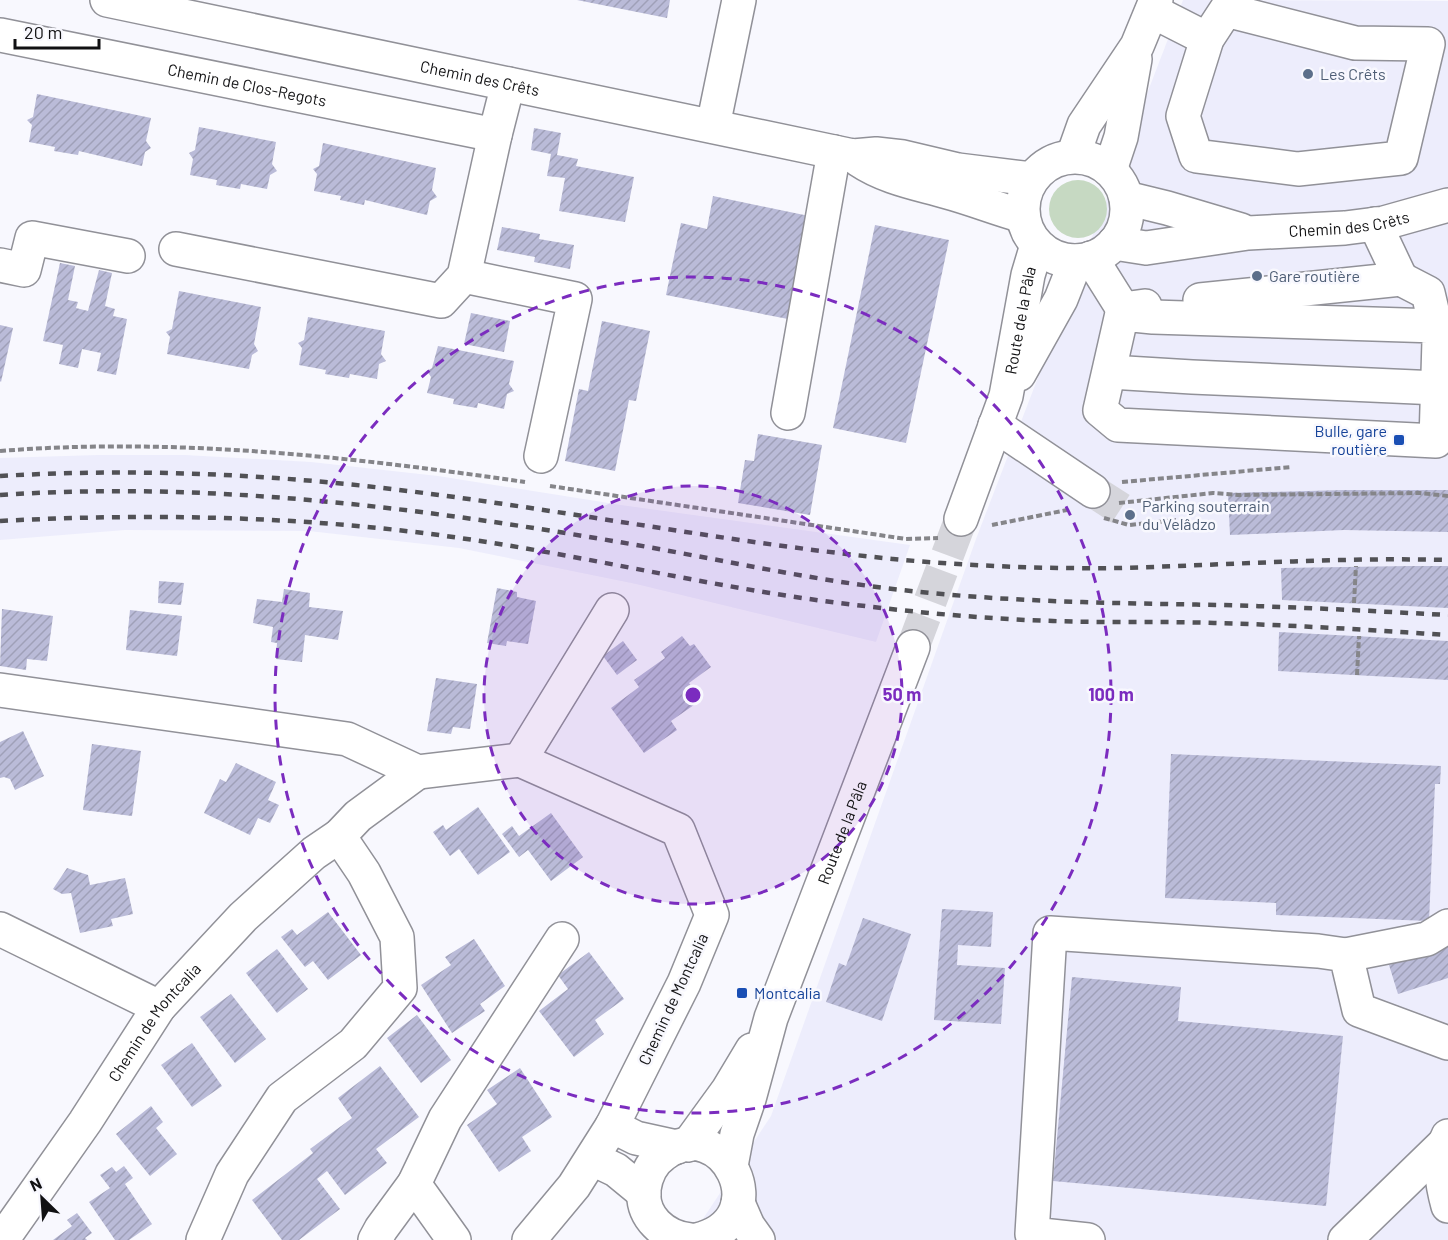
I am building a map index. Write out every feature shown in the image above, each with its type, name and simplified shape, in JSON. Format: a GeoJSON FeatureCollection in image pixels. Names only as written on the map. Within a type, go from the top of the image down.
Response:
{"type":"FeatureCollection","features":[{"type":"Feature","properties":{"kind":"street","name":"Chemin des Crêts"},"geometry":{"type":"LineString","coordinates":[[107,0],[843,154],[903,157],[958,170],[1032,179]]}},
{"type":"Feature","properties":{"kind":"street"},"geometry":{"type":"LineString","coordinates":[[713,126],[739,0]]}},
{"type":"Feature","properties":{"kind":"street"},"geometry":{"type":"LineString","coordinates":[[1073,156],[1084,125],[1137,46],[1154,6],[1207,39]]}},
{"type":"Feature","properties":{"kind":"street"},"geometry":{"type":"LineString","coordinates":[[1226,10],[1355,43],[1428,44],[1401,158],[1298,169],[1196,156],[1183,116],[1207,39],[1226,10]]}},
{"type":"Feature","properties":{"kind":"street","name":"Chemin de Clos-Regots"},"geometry":{"type":"LineString","coordinates":[[0,35],[495,135]]}},
{"type":"Feature","properties":{"kind":"street"},"geometry":{"type":"LineString","coordinates":[[1118,184],[1092,159],[1073,156],[1050,163],[1032,179],[1024,199],[1023,216],[1027,230],[1037,245],[1055,257],[1094,254],[1125,225],[1127,210],[1118,184],[1121,137],[1137,46]]}},
{"type":"Feature","properties":{"kind":"street"},"geometry":{"type":"LineString","coordinates":[[176,249],[441,301],[464,276],[508,84]]}},
{"type":"Feature","properties":{"kind":"street","name":"Chemin des Crêts"},"geometry":{"type":"LineString","coordinates":[[843,154],[897,179],[949,192],[1023,216]]}},
{"type":"Feature","properties":{"kind":"street"},"geometry":{"type":"LineString","coordinates":[[788,413],[843,154]]}},
{"type":"Feature","properties":{"kind":"street","name":"Chemin des Crêts"},"geometry":{"type":"LineString","coordinates":[[1118,184],[1167,208],[1248,233]]}},
{"type":"Feature","properties":{"kind":"street","name":"Chemin des Crêts"},"geometry":{"type":"LineString","coordinates":[[1094,254],[1161,247],[1248,233],[1345,228],[1375,224],[1448,205]]}},
{"type":"Feature","properties":{"kind":"street"},"geometry":{"type":"LineString","coordinates":[[1375,224],[1401,279]]}},
{"type":"Feature","properties":{"kind":"street"},"geometry":{"type":"LineString","coordinates":[[0,265],[24,270],[32,238],[128,256]]}},
{"type":"Feature","properties":{"kind":"street","name":"Route de la Pâla"},"geometry":{"type":"LineString","coordinates":[[1001,411],[1028,275],[1037,245]]}},
{"type":"Feature","properties":{"kind":"street"},"geometry":{"type":"LineString","coordinates":[[1094,254],[1121,319],[1100,410],[1118,425],[1436,441],[1438,334],[1428,293],[1401,279],[1121,319]]}},
{"type":"Feature","properties":{"kind":"street","name":"Route de la Pâla"},"geometry":{"type":"LineString","coordinates":[[961,519],[1001,411],[1061,299],[1094,254]]}},
{"type":"Feature","properties":{"kind":"street"},"geometry":{"type":"LineString","coordinates":[[464,276],[575,299],[536,470]]}},
{"type":"Feature","properties":{"kind":"street"},"geometry":{"type":"LineString","coordinates":[[1121,319],[1133,315],[1438,334]]}},
{"type":"Feature","properties":{"kind":"street"},"geometry":{"type":"LineString","coordinates":[[1110,372],[1438,388]]}},
{"type":"Feature","properties":{"kind":"street"},"geometry":{"type":"LineString","coordinates":[[1001,411],[1094,502]]}},
{"type":"Feature","properties":{"kind":"street"},"geometry":{"type":"LineString","coordinates":[[520,760],[612,610]]}},
{"type":"Feature","properties":{"kind":"street","name":"Route de la Pâla"},"geometry":{"type":"LineString","coordinates":[[731,1166],[737,1134],[749,1100],[771,1018],[913,647]]}},
{"type":"Feature","properties":{"kind":"street"},"geometry":{"type":"LineString","coordinates":[[0,690],[347,739],[418,772]]}},
{"type":"Feature","properties":{"kind":"street","name":"Chemin de Montcalia"},"geometry":{"type":"LineString","coordinates":[[2,1240],[85,1122],[159,1007],[243,917],[314,853],[339,836],[358,816],[418,772],[520,760],[678,830],[712,915],[684,983],[612,1126],[574,1186],[529,1240]]}},
{"type":"Feature","properties":{"kind":"street"},"geometry":{"type":"LineString","coordinates":[[203,1240],[232,1174],[282,1098],[353,1044],[400,988],[398,937],[364,873],[339,836]]}},
{"type":"Feature","properties":{"kind":"street"},"geometry":{"type":"LineString","coordinates":[[1088,1240],[1030,1237],[1050,933],[1306,950],[1346,955],[1427,939],[1448,926]]}},
{"type":"Feature","properties":{"kind":"street"},"geometry":{"type":"LineString","coordinates":[[0,929],[159,1007]]}},
{"type":"Feature","properties":{"kind":"street"},"geometry":{"type":"LineString","coordinates":[[375,1240],[414,1184],[445,1119],[562,939]]}},
{"type":"Feature","properties":{"kind":"street"},"geometry":{"type":"LineString","coordinates":[[1346,955],[1359,1010],[1448,1043]]}},
{"type":"Feature","properties":{"kind":"street","name":"Route de la Pâla"},"geometry":{"type":"LineString","coordinates":[[645,1201],[647,1176],[655,1161],[662,1155],[682,1146],[728,1090],[771,1018]]}},
{"type":"Feature","properties":{"kind":"street"},"geometry":{"type":"LineString","coordinates":[[612,1126],[636,1138],[682,1146],[696,1145],[712,1149],[720,1154],[731,1166],[738,1184],[738,1203],[748,1226],[758,1240]]}},
{"type":"Feature","properties":{"kind":"street"},"geometry":{"type":"LineString","coordinates":[[1446,1139],[1441,1180],[1448,1206]]}},
{"type":"Feature","properties":{"kind":"street"},"geometry":{"type":"LineString","coordinates":[[1345,1240],[1446,1139]]}},
{"type":"Feature","properties":{"kind":"street"},"geometry":{"type":"LineString","coordinates":[[593,1159],[616,1170],[645,1201],[660,1229],[675,1237],[690,1240]]}},
{"type":"Feature","properties":{"kind":"street"},"geometry":{"type":"LineString","coordinates":[[414,1184],[454,1240]]}},
{"type":"Feature","properties":{"kind":"street"},"geometry":{"type":"LineString","coordinates":[[639,1240],[645,1201]]}},
{"type":"Feature","properties":{"kind":"street"},"geometry":{"type":"LineString","coordinates":[[697,1240],[707,1238],[723,1228],[730,1221],[738,1203]]}},
{"type":"Feature","properties":{"kind":"path"},"geometry":{"type":"LineString","coordinates":[[0,451],[186,448],[301,454],[414,466],[536,470]]}},
{"type":"Feature","properties":{"kind":"path"},"geometry":{"type":"LineString","coordinates":[[1094,502],[1104,518],[1129,525],[1176,520]]}},
{"type":"Feature","properties":{"kind":"path"},"geometry":{"type":"LineString","coordinates":[[1354,603],[1356,566]]}},
{"type":"Feature","properties":{"kind":"path"},"geometry":{"type":"LineString","coordinates":[[1356,675],[1359,636]]}},
{"type":"Feature","properties":{"kind":"shaded area"},"geometry":{"type":"Polygon","coordinates":[[[1183,0],[1448,1],[1448,1240],[689,1240],[771,1116],[976,539],[1183,0]]]}},
{"type":"Feature","properties":{"kind":"shaded area"},"geometry":{"type":"Polygon","coordinates":[[[185,455],[311,462],[438,476],[621,505],[910,545],[876,642],[636,584],[459,548],[309,531],[125,530],[0,540],[0,458],[185,455]]]}},
{"type":"Feature","properties":{"kind":"green space"},"geometry":{"type":"Polygon","coordinates":[[[1078,180],[1089,182],[1102,193],[1107,209],[1105,220],[1094,233],[1078,238],[1067,236],[1054,225],[1049,209],[1051,198],[1062,185],[1078,180]]]}},
{"type":"Feature","properties":{"kind":"building"},"geometry":{"type":"Polygon","coordinates":[[[577,0],[670,0],[667,18],[577,0]]]}},
{"type":"Feature","properties":{"kind":"building"},"geometry":{"type":"Polygon","coordinates":[[[37,94],[151,118],[146,141],[151,148],[145,152],[142,166],[79,151],[78,155],[54,151],[55,147],[29,142],[32,125],[27,120],[33,117],[37,94]]]}},
{"type":"Feature","properties":{"kind":"building"},"geometry":{"type":"Polygon","coordinates":[[[199,127],[276,142],[272,164],[277,171],[270,175],[267,189],[241,184],[240,189],[216,185],[217,180],[190,175],[193,159],[189,153],[195,150],[199,127]]]}},
{"type":"Feature","properties":{"kind":"building"},"geometry":{"type":"Polygon","coordinates":[[[534,128],[561,133],[557,155],[578,159],[576,166],[634,177],[625,222],[559,211],[565,178],[547,176],[551,154],[531,150],[534,128]]]}},
{"type":"Feature","properties":{"kind":"building"},"geometry":{"type":"Polygon","coordinates":[[[323,143],[436,168],[432,190],[437,197],[430,201],[427,215],[365,200],[364,205],[340,200],[341,196],[314,191],[317,174],[313,169],[319,166],[323,143]]]}},
{"type":"Feature","properties":{"kind":"building"},"geometry":{"type":"Polygon","coordinates":[[[713,196],[809,216],[788,319],[666,295],[681,223],[707,229],[713,196]]]}},
{"type":"Feature","properties":{"kind":"building"},"geometry":{"type":"Polygon","coordinates":[[[875,225],[949,240],[906,443],[833,428],[875,225]]]}},
{"type":"Feature","properties":{"kind":"building"},"geometry":{"type":"Polygon","coordinates":[[[502,227],[540,234],[539,239],[574,245],[570,269],[534,262],[535,257],[497,250],[502,227]]]}},
{"type":"Feature","properties":{"kind":"building"},"geometry":{"type":"Polygon","coordinates":[[[60,263],[75,266],[68,300],[78,302],[76,308],[88,311],[99,270],[112,273],[105,306],[115,309],[113,316],[127,319],[116,375],[97,371],[101,353],[82,349],[78,368],[59,364],[63,345],[43,341],[60,263]]]}},
{"type":"Feature","properties":{"kind":"building"},"geometry":{"type":"Polygon","coordinates":[[[179,291],[261,307],[254,344],[258,351],[252,355],[249,369],[167,354],[170,337],[166,332],[172,329],[179,291]]]}},
{"type":"Feature","properties":{"kind":"building"},"geometry":{"type":"Polygon","coordinates":[[[471,313],[510,321],[504,352],[464,344],[471,313]]]}},
{"type":"Feature","properties":{"kind":"building"},"geometry":{"type":"Polygon","coordinates":[[[308,317],[385,331],[381,354],[386,361],[379,364],[377,379],[350,374],[349,378],[325,374],[326,370],[299,365],[302,348],[298,343],[304,340],[308,317]]]}},
{"type":"Feature","properties":{"kind":"building"},"geometry":{"type":"Polygon","coordinates":[[[602,321],[650,331],[636,401],[629,400],[615,471],[565,461],[579,389],[588,391],[602,321]]]}},
{"type":"Feature","properties":{"kind":"building"},"geometry":{"type":"Polygon","coordinates":[[[0,325],[13,328],[1,382],[0,381],[0,325]]]}},
{"type":"Feature","properties":{"kind":"building"},"geometry":{"type":"Polygon","coordinates":[[[438,346],[514,361],[509,384],[514,391],[507,394],[504,409],[478,403],[477,408],[453,404],[454,399],[427,393],[431,377],[427,371],[432,368],[438,346]]]}},
{"type":"Feature","properties":{"kind":"building"},"geometry":{"type":"Polygon","coordinates":[[[758,434],[822,445],[810,515],[738,503],[745,460],[754,461],[758,434]]]}},
{"type":"Feature","properties":{"kind":"building"},"geometry":{"type":"Polygon","coordinates":[[[1448,490],[1448,532],[1344,530],[1230,535],[1228,493],[1448,490]]]}},
{"type":"Feature","properties":{"kind":"building"},"geometry":{"type":"Polygon","coordinates":[[[1448,566],[1448,608],[1282,600],[1281,568],[1448,566]]]}},
{"type":"Feature","properties":{"kind":"building"},"geometry":{"type":"Polygon","coordinates":[[[159,581],[184,583],[181,605],[158,603],[159,581]]]}},
{"type":"Feature","properties":{"kind":"building"},"geometry":{"type":"Polygon","coordinates":[[[497,588],[517,592],[517,597],[536,601],[528,644],[507,641],[506,646],[487,643],[497,588]]]}},
{"type":"Feature","properties":{"kind":"building"},"geometry":{"type":"Polygon","coordinates":[[[284,589],[310,593],[309,607],[343,611],[338,640],[305,635],[302,662],[276,659],[277,643],[271,642],[273,627],[253,623],[257,599],[282,602],[284,589]]]}},
{"type":"Feature","properties":{"kind":"building"},"geometry":{"type":"Polygon","coordinates":[[[2,609],[53,616],[47,661],[27,659],[26,670],[0,666],[2,609]]]}},
{"type":"Feature","properties":{"kind":"building"},"geometry":{"type":"Polygon","coordinates":[[[130,610],[182,616],[177,656],[126,650],[130,610]]]}},
{"type":"Feature","properties":{"kind":"building"},"geometry":{"type":"Polygon","coordinates":[[[1279,632],[1448,641],[1448,680],[1278,671],[1279,632]]]}},
{"type":"Feature","properties":{"kind":"building"},"geometry":{"type":"Polygon","coordinates":[[[682,636],[690,646],[694,644],[711,667],[689,683],[701,700],[671,721],[677,730],[644,753],[611,708],[639,687],[634,680],[665,658],[661,652],[682,636]]]}},
{"type":"Feature","properties":{"kind":"building"},"geometry":{"type":"Polygon","coordinates":[[[623,641],[637,660],[617,675],[603,656],[623,641]]]}},
{"type":"Feature","properties":{"kind":"building"},"geometry":{"type":"Polygon","coordinates":[[[436,678],[477,684],[470,729],[453,727],[451,734],[427,731],[436,678]]]}},
{"type":"Feature","properties":{"kind":"building"},"geometry":{"type":"Polygon","coordinates":[[[23,731],[44,776],[15,790],[10,779],[0,778],[0,742],[23,731]]]}},
{"type":"Feature","properties":{"kind":"building"},"geometry":{"type":"Polygon","coordinates":[[[92,744],[141,751],[132,816],[83,810],[92,744]]]}},
{"type":"Feature","properties":{"kind":"building"},"geometry":{"type":"Polygon","coordinates":[[[1171,754],[1441,766],[1440,784],[1435,784],[1429,921],[1276,915],[1276,903],[1165,898],[1171,754]]]}},
{"type":"Feature","properties":{"kind":"building"},"geometry":{"type":"Polygon","coordinates":[[[236,763],[276,782],[268,800],[279,805],[270,823],[258,818],[250,835],[204,813],[220,779],[226,782],[236,763]]]}},
{"type":"Feature","properties":{"kind":"building"},"geometry":{"type":"Polygon","coordinates":[[[478,807],[510,852],[478,875],[459,849],[450,856],[433,832],[443,825],[446,830],[478,807]]]}},
{"type":"Feature","properties":{"kind":"building"},"geometry":{"type":"Polygon","coordinates":[[[551,813],[583,857],[551,881],[528,850],[519,857],[502,834],[512,826],[519,836],[551,813]]]}},
{"type":"Feature","properties":{"kind":"building"},"geometry":{"type":"Polygon","coordinates":[[[67,868],[88,875],[90,885],[125,878],[133,914],[111,919],[113,926],[80,933],[71,893],[62,894],[53,889],[67,868]]]}},
{"type":"Feature","properties":{"kind":"building"},"geometry":{"type":"Polygon","coordinates":[[[942,909],[993,912],[991,947],[958,945],[957,965],[1005,968],[1001,1024],[934,1020],[942,909]]]}},
{"type":"Feature","properties":{"kind":"building"},"geometry":{"type":"Polygon","coordinates":[[[328,912],[361,955],[328,980],[313,961],[305,967],[281,937],[292,929],[297,935],[328,912]]]}},
{"type":"Feature","properties":{"kind":"building"},"geometry":{"type":"Polygon","coordinates":[[[863,918],[911,934],[882,1021],[826,1002],[839,963],[846,966],[863,918]]]}},
{"type":"Feature","properties":{"kind":"building"},"geometry":{"type":"Polygon","coordinates":[[[474,939],[505,986],[480,1004],[485,1011],[452,1033],[421,985],[451,965],[445,957],[474,939]]]}},
{"type":"Feature","properties":{"kind":"building"},"geometry":{"type":"Polygon","coordinates":[[[1448,946],[1448,978],[1398,994],[1389,965],[1448,946]]]}},
{"type":"Feature","properties":{"kind":"building"},"geometry":{"type":"Polygon","coordinates":[[[277,949],[308,989],[277,1013],[246,973],[277,949]]]}},
{"type":"Feature","properties":{"kind":"building"},"geometry":{"type":"Polygon","coordinates":[[[589,952],[624,999],[595,1020],[604,1034],[574,1057],[539,1011],[568,989],[558,975],[589,952]]]}},
{"type":"Feature","properties":{"kind":"building"},"geometry":{"type":"Polygon","coordinates":[[[1072,977],[1181,987],[1178,1021],[1343,1036],[1326,1206],[1053,1181],[1072,977]]]}},
{"type":"Feature","properties":{"kind":"building"},"geometry":{"type":"Polygon","coordinates":[[[231,994],[266,1039],[235,1063],[200,1017],[231,994]]]}},
{"type":"Feature","properties":{"kind":"building"},"geometry":{"type":"Polygon","coordinates":[[[417,1015],[451,1060],[421,1083],[387,1038],[417,1015]]]}},
{"type":"Feature","properties":{"kind":"building"},"geometry":{"type":"Polygon","coordinates":[[[192,1043],[222,1086],[192,1107],[161,1065],[192,1043]]]}},
{"type":"Feature","properties":{"kind":"building"},"geometry":{"type":"Polygon","coordinates":[[[380,1066],[419,1117],[376,1149],[387,1163],[345,1195],[327,1171],[317,1179],[340,1209],[299,1240],[282,1240],[252,1200],[313,1153],[310,1149],[352,1118],[338,1098],[380,1066]]]}},
{"type":"Feature","properties":{"kind":"building"},"geometry":{"type":"Polygon","coordinates":[[[520,1068],[552,1117],[522,1137],[531,1151],[499,1172],[467,1125],[497,1104],[487,1090],[520,1068]]]}},
{"type":"Feature","properties":{"kind":"building"},"geometry":{"type":"Polygon","coordinates":[[[151,1106],[163,1122],[156,1128],[177,1154],[150,1176],[116,1134],[151,1106]]]}},
{"type":"Feature","properties":{"kind":"building"},"geometry":{"type":"Polygon","coordinates":[[[124,1166],[133,1178],[125,1184],[152,1224],[129,1240],[115,1240],[89,1202],[110,1188],[100,1175],[112,1167],[116,1172],[124,1166]]]}},
{"type":"Feature","properties":{"kind":"building"},"geometry":{"type":"Polygon","coordinates":[[[77,1213],[92,1233],[85,1238],[87,1240],[53,1240],[72,1226],[67,1220],[77,1213]]]}},
{"type":"Feature","properties":{"kind":"tunnel"},"geometry":{"type":"LineString","coordinates":[[1093,491],[1130,515]]}},
{"type":"Feature","properties":{"kind":"tunnel"},"geometry":{"type":"LineString","coordinates":[[913,647],[961,519]]}},
{"type":"Feature","properties":{"kind":"railway"},"geometry":{"type":"LineString","coordinates":[[0,476],[153,473],[306,480],[469,499],[832,552],[978,565],[1119,568],[1325,560],[1448,560]]}},
{"type":"Feature","properties":{"kind":"railway"},"geometry":{"type":"LineString","coordinates":[[0,495],[78,492],[233,494],[388,508],[542,529],[785,573],[927,593],[1053,601],[1278,607],[1448,615]]}},
{"type":"Feature","properties":{"kind":"railway"},"geometry":{"type":"LineString","coordinates":[[0,521],[173,517],[346,525],[460,538],[757,591],[905,611],[1073,622],[1243,624],[1448,635]]}},
{"type":"Feature","properties":{"kind":"place","name":"Les Crêts"},"geometry":{"type":"Point","coordinates":[1308,74]}},
{"type":"Feature","properties":{"kind":"place","name":"Gare routière"},"geometry":{"type":"Point","coordinates":[1257,276]}},
{"type":"Feature","properties":{"kind":"place","name":"Bulle, gare routière"},"geometry":{"type":"Point","coordinates":[1399,440]}},
{"type":"Feature","properties":{"kind":"place","name":"Parking souterrain du Velâdzo"},"geometry":{"type":"Point","coordinates":[1130,515]}},
{"type":"Feature","properties":{"kind":"place","name":"Montcalia"},"geometry":{"type":"Point","coordinates":[742,993]}}]}
